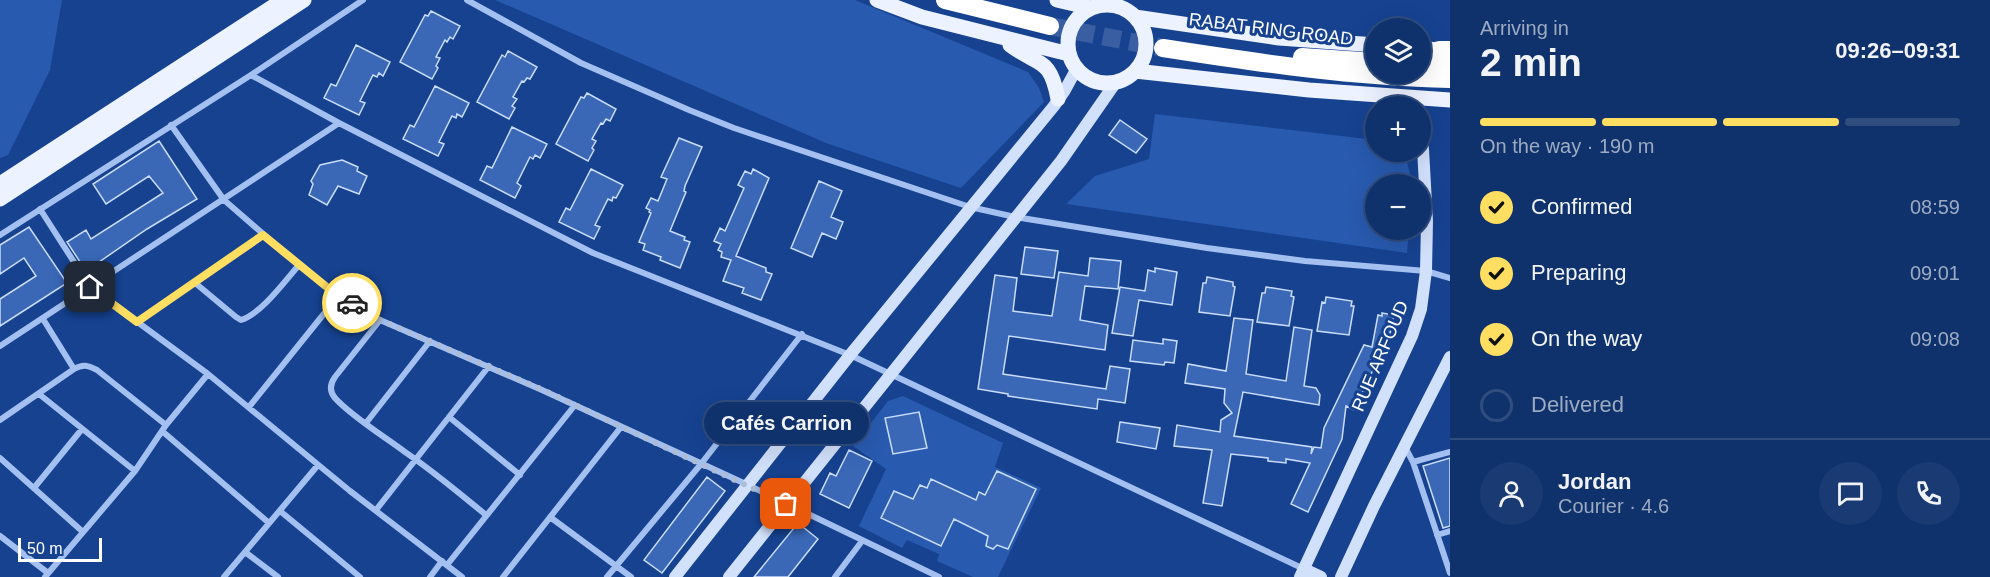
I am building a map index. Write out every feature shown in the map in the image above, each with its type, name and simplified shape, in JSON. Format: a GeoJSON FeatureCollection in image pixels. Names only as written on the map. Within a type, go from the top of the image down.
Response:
{"type":"FeatureCollection","features":[{"type":"Feature","properties":{"kind":"highway"},"geometry":{"type":"LineString","coordinates":[[945,0],[1053,14]]}},
{"type":"Feature","properties":{"kind":"highway"},"geometry":{"type":"LineString","coordinates":[[997,0],[1053,14]]}},
{"type":"Feature","properties":{"kind":"highway","name":"RABAT RING ROAD"},"geometry":{"type":"LineString","coordinates":[[1365,61],[1162,42],[1289,67],[1365,75]]}},
{"type":"Feature","properties":{"kind":"highway"},"geometry":{"type":"LineString","coordinates":[[1431,65],[1450,66]]}},
{"type":"Feature","properties":{"kind":"highway","name":"RABAT RING ROAD"},"geometry":{"type":"LineString","coordinates":[[1431,79],[1450,79]]}},
{"type":"Feature","properties":{"kind":"main road"},"geometry":{"type":"LineString","coordinates":[[0,184],[283,0]]}},
{"type":"Feature","properties":{"kind":"main road"},"geometry":{"type":"LineString","coordinates":[[0,199],[304,0]]}},
{"type":"Feature","properties":{"kind":"main road"},"geometry":{"type":"LineString","coordinates":[[877,0],[922,17],[1070,54]]}},
{"type":"Feature","properties":{"kind":"main road"},"geometry":{"type":"LineString","coordinates":[[1053,14],[1105,5],[1118,7],[1136,17],[1279,38],[1365,44]]}},
{"type":"Feature","properties":{"kind":"main road"},"geometry":{"type":"LineString","coordinates":[[1091,8],[1080,16],[1072,27],[1068,40],[1070,54],[1077,68],[1084,75],[1105,83],[1126,78],[1142,61],[1146,38],[1136,17]]}},
{"type":"Feature","properties":{"kind":"main road"},"geometry":{"type":"LineString","coordinates":[[1004,38],[1011,46],[1035,58],[1048,69],[1054,79],[1058,99]]}},
{"type":"Feature","properties":{"kind":"main road"},"geometry":{"type":"LineString","coordinates":[[1135,71],[1365,98]]}},
{"type":"Feature","properties":{"kind":"main road"},"geometry":{"type":"LineString","coordinates":[[1431,101],[1450,100]]}},
{"type":"Feature","properties":{"kind":"street"},"geometry":{"type":"LineString","coordinates":[[0,235],[251,75],[363,0]]}},
{"type":"Feature","properties":{"kind":"street"},"geometry":{"type":"LineString","coordinates":[[467,0],[581,63],[689,110],[734,128],[970,207],[1015,217],[1207,248],[1305,261],[1426,271],[1450,278]]}},
{"type":"Feature","properties":{"kind":"street"},"geometry":{"type":"LineString","coordinates":[[675,577],[850,355],[1058,99],[1077,68]]}},
{"type":"Feature","properties":{"kind":"street"},"geometry":{"type":"LineString","coordinates":[[251,75],[339,123],[593,253],[716,303],[802,334],[850,355],[1302,573],[1321,577]]}},
{"type":"Feature","properties":{"kind":"street"},"geometry":{"type":"LineString","coordinates":[[729,577],[1061,161],[1116,82]]}},
{"type":"Feature","properties":{"kind":"street"},"geometry":{"type":"LineString","coordinates":[[0,346],[339,123]]}},
{"type":"Feature","properties":{"kind":"street"},"geometry":{"type":"LineString","coordinates":[[171,125],[224,200],[299,265],[339,295],[380,320],[575,405],[939,577]]}},
{"type":"Feature","properties":{"kind":"street","name":"RUE ARFOUD"},"geometry":{"type":"LineString","coordinates":[[1302,573],[1412,336],[1421,309],[1426,271],[1427,221],[1424,162]]}},
{"type":"Feature","properties":{"kind":"street"},"geometry":{"type":"LineString","coordinates":[[40,209],[90,287],[208,374],[318,465],[462,577]]}},
{"type":"Feature","properties":{"kind":"street"},"geometry":{"type":"LineString","coordinates":[[137,322],[263,235]]}},
{"type":"Feature","properties":{"kind":"street"},"geometry":{"type":"LineString","coordinates":[[194,282],[242,320],[248,318],[261,306],[299,265]]}},
{"type":"Feature","properties":{"kind":"street"},"geometry":{"type":"LineString","coordinates":[[249,407],[339,295]]}},
{"type":"Feature","properties":{"kind":"street"},"geometry":{"type":"LineString","coordinates":[[44,319],[74,369]]}},
{"type":"Feature","properties":{"kind":"street"},"geometry":{"type":"LineString","coordinates":[[380,320],[335,377],[330,388],[335,398],[486,515]]}},
{"type":"Feature","properties":{"kind":"street"},"geometry":{"type":"LineString","coordinates":[[607,577],[700,464],[802,334]]}},
{"type":"Feature","properties":{"kind":"street"},"geometry":{"type":"LineString","coordinates":[[366,423],[430,341]]}},
{"type":"Feature","properties":{"kind":"street"},"geometry":{"type":"LineString","coordinates":[[1341,577],[1450,357]]}},
{"type":"Feature","properties":{"kind":"street"},"geometry":{"type":"LineString","coordinates":[[0,420],[74,369],[87,365],[97,370],[164,428],[269,523]]}},
{"type":"Feature","properties":{"kind":"street"},"geometry":{"type":"LineString","coordinates":[[376,510],[489,366]]}},
{"type":"Feature","properties":{"kind":"street"},"geometry":{"type":"LineString","coordinates":[[0,536],[46,575],[135,471],[164,428],[208,374]]}},
{"type":"Feature","properties":{"kind":"street"},"geometry":{"type":"LineString","coordinates":[[39,394],[135,471]]}},
{"type":"Feature","properties":{"kind":"street"},"geometry":{"type":"LineString","coordinates":[[430,577],[486,515],[575,405]]}},
{"type":"Feature","properties":{"kind":"street"},"geometry":{"type":"LineString","coordinates":[[449,417],[519,475]]}},
{"type":"Feature","properties":{"kind":"street"},"geometry":{"type":"LineString","coordinates":[[503,577],[621,427]]}},
{"type":"Feature","properties":{"kind":"street"},"geometry":{"type":"LineString","coordinates":[[34,488],[82,429]]}},
{"type":"Feature","properties":{"kind":"street"},"geometry":{"type":"LineString","coordinates":[[1405,447],[1413,462],[1450,573]]}},
{"type":"Feature","properties":{"kind":"street"},"geometry":{"type":"LineString","coordinates":[[1413,462],[1450,452]]}},
{"type":"Feature","properties":{"kind":"street"},"geometry":{"type":"LineString","coordinates":[[0,458],[84,532]]}},
{"type":"Feature","properties":{"kind":"street"},"geometry":{"type":"LineString","coordinates":[[224,577],[318,465]]}},
{"type":"Feature","properties":{"kind":"street"},"geometry":{"type":"LineString","coordinates":[[280,511],[360,577]]}},
{"type":"Feature","properties":{"kind":"street"},"geometry":{"type":"LineString","coordinates":[[550,517],[631,577]]}},
{"type":"Feature","properties":{"kind":"street"},"geometry":{"type":"LineString","coordinates":[[1437,535],[1450,531]]}},
{"type":"Feature","properties":{"kind":"street"},"geometry":{"type":"LineString","coordinates":[[835,577],[862,541]]}},
{"type":"Feature","properties":{"kind":"street"},"geometry":{"type":"LineString","coordinates":[[245,552],[278,577]]}},
{"type":"Feature","properties":{"kind":"shaded area"},"geometry":{"type":"Polygon","coordinates":[[[0,0],[62,0],[50,70],[8,155],[0,158],[0,0]]]}},
{"type":"Feature","properties":{"kind":"shaded area"},"geometry":{"type":"Polygon","coordinates":[[[495,0],[855,0],[1028,72],[1039,88],[1044,102],[961,188],[826,143],[495,0]]]}},
{"type":"Feature","properties":{"kind":"shaded area"},"geometry":{"type":"Polygon","coordinates":[[[1155,114],[1365,139],[1365,162],[1407,162],[1410,174],[1365,174],[1365,240],[1408,240],[1407,253],[1066,204],[1095,176],[1149,159],[1155,114]]]}},
{"type":"Feature","properties":{"kind":"shaded area"},"geometry":{"type":"Polygon","coordinates":[[[903,396],[1003,443],[995,467],[1041,488],[998,577],[973,577],[937,561],[939,554],[907,540],[902,548],[859,526],[886,469],[853,446],[888,401],[903,396]]]}},
{"type":"Feature","properties":{"kind":"building"},"geometry":{"type":"Polygon","coordinates":[[[431,11],[460,26],[453,39],[450,37],[447,42],[445,40],[436,57],[440,58],[432,79],[400,62],[425,15],[428,16],[431,11]]]}},
{"type":"Feature","properties":{"kind":"building"},"geometry":{"type":"Polygon","coordinates":[[[356,45],[390,62],[383,76],[379,73],[377,77],[373,75],[360,101],[365,103],[359,115],[324,98],[331,84],[336,86],[356,45]]]}},
{"type":"Feature","properties":{"kind":"building"},"geometry":{"type":"Polygon","coordinates":[[[508,51],[537,67],[530,79],[522,81],[513,97],[517,99],[512,106],[515,108],[509,119],[477,102],[502,55],[505,57],[508,51]]]}},
{"type":"Feature","properties":{"kind":"building"},"geometry":{"type":"Polygon","coordinates":[[[435,86],[469,103],[462,117],[457,114],[456,118],[452,116],[439,142],[444,144],[438,156],[403,139],[410,125],[414,127],[435,86]]]}},
{"type":"Feature","properties":{"kind":"building"},"geometry":{"type":"Polygon","coordinates":[[[587,93],[616,109],[610,121],[606,119],[603,124],[601,123],[592,139],[596,141],[588,161],[556,144],[581,97],[584,98],[587,93]]]}},
{"type":"Feature","properties":{"kind":"building"},"geometry":{"type":"Polygon","coordinates":[[[1120,120],[1147,139],[1136,153],[1109,135],[1120,120]]]}},
{"type":"Feature","properties":{"kind":"building"},"geometry":{"type":"Polygon","coordinates":[[[512,127],[547,144],[540,158],[535,155],[533,159],[530,157],[517,183],[521,186],[515,198],[480,180],[487,166],[492,168],[512,127]]]}},
{"type":"Feature","properties":{"kind":"building"},"geometry":{"type":"Polygon","coordinates":[[[679,138],[702,147],[685,186],[684,191],[686,192],[670,231],[685,237],[684,240],[690,242],[680,268],[643,250],[645,244],[639,242],[651,213],[646,208],[651,198],[658,201],[667,179],[661,177],[679,138]]]}},
{"type":"Feature","properties":{"kind":"building"},"geometry":{"type":"Polygon","coordinates":[[[159,141],[197,199],[147,229],[86,271],[67,242],[86,230],[91,239],[163,193],[149,176],[106,204],[93,184],[159,141]]]}},
{"type":"Feature","properties":{"kind":"building"},"geometry":{"type":"Polygon","coordinates":[[[342,160],[358,167],[357,171],[367,176],[359,194],[338,186],[327,205],[309,195],[313,184],[311,181],[320,165],[342,160]]]}},
{"type":"Feature","properties":{"kind":"building"},"geometry":{"type":"Polygon","coordinates":[[[591,169],[623,185],[616,198],[613,197],[612,201],[608,199],[595,225],[600,227],[594,239],[559,222],[566,208],[570,210],[591,169]]]}},
{"type":"Feature","properties":{"kind":"building"},"geometry":{"type":"Polygon","coordinates":[[[753,169],[769,178],[736,256],[766,268],[766,272],[772,274],[761,300],[742,293],[744,288],[723,281],[731,260],[721,257],[722,252],[718,250],[721,244],[714,241],[720,228],[725,231],[744,188],[738,185],[745,171],[751,174],[753,169]]]}},
{"type":"Feature","properties":{"kind":"building"},"geometry":{"type":"Polygon","coordinates":[[[819,181],[842,191],[831,217],[843,222],[836,239],[822,233],[812,257],[791,248],[819,181]]]}},
{"type":"Feature","properties":{"kind":"building"},"geometry":{"type":"Polygon","coordinates":[[[29,227],[67,283],[0,326],[0,299],[36,276],[24,258],[0,274],[0,245],[29,227]]]}},
{"type":"Feature","properties":{"kind":"building"},"geometry":{"type":"Polygon","coordinates":[[[1025,247],[1058,251],[1054,278],[1021,274],[1025,247]]]}},
{"type":"Feature","properties":{"kind":"building"},"geometry":{"type":"Polygon","coordinates":[[[1090,258],[1121,261],[1118,289],[1085,286],[1080,320],[1108,325],[1105,350],[1009,336],[1003,374],[1106,389],[1110,366],[1130,369],[1125,403],[1098,399],[1097,409],[1008,396],[1008,394],[978,389],[995,275],[1017,278],[1013,311],[1052,316],[1059,272],[1088,276],[1090,258]]]}},
{"type":"Feature","properties":{"kind":"building"},"geometry":{"type":"Polygon","coordinates":[[[1155,268],[1177,272],[1172,305],[1139,300],[1133,336],[1112,333],[1120,287],[1145,291],[1148,270],[1155,272],[1155,268]]]}},
{"type":"Feature","properties":{"kind":"building"},"geometry":{"type":"Polygon","coordinates":[[[1207,277],[1233,282],[1235,287],[1230,316],[1199,312],[1203,283],[1206,283],[1207,277]]]}},
{"type":"Feature","properties":{"kind":"building"},"geometry":{"type":"Polygon","coordinates":[[[1266,287],[1292,291],[1291,296],[1294,297],[1289,326],[1257,322],[1262,293],[1265,293],[1266,287]]]}},
{"type":"Feature","properties":{"kind":"building"},"geometry":{"type":"Polygon","coordinates":[[[1326,297],[1352,301],[1351,306],[1354,306],[1349,335],[1317,331],[1322,302],[1325,303],[1326,297]]]}},
{"type":"Feature","properties":{"kind":"building"},"geometry":{"type":"Polygon","coordinates":[[[1382,313],[1394,315],[1390,334],[1354,410],[1346,406],[1342,439],[1308,512],[1291,504],[1310,463],[1286,459],[1286,463],[1268,461],[1268,458],[1231,454],[1222,506],[1203,503],[1212,450],[1174,446],[1177,425],[1220,432],[1221,420],[1232,413],[1224,403],[1225,389],[1185,383],[1188,364],[1226,371],[1234,318],[1253,320],[1246,374],[1286,381],[1294,327],[1312,330],[1304,386],[1316,388],[1320,395],[1319,405],[1243,392],[1234,436],[1312,447],[1311,454],[1314,447],[1321,448],[1324,428],[1364,345],[1372,347],[1378,315],[1382,316],[1382,313]]]}},
{"type":"Feature","properties":{"kind":"building"},"geometry":{"type":"Polygon","coordinates":[[[1163,339],[1177,341],[1174,363],[1165,362],[1164,365],[1130,361],[1133,340],[1163,344],[1163,339]]]}},
{"type":"Feature","properties":{"kind":"building"},"geometry":{"type":"Polygon","coordinates":[[[919,412],[927,448],[893,454],[885,418],[919,412]]]}},
{"type":"Feature","properties":{"kind":"building"},"geometry":{"type":"Polygon","coordinates":[[[1120,422],[1160,428],[1156,449],[1117,442],[1120,422]]]}},
{"type":"Feature","properties":{"kind":"building"},"geometry":{"type":"Polygon","coordinates":[[[849,450],[872,461],[849,508],[820,494],[830,473],[836,476],[849,450]]]}},
{"type":"Feature","properties":{"kind":"building"},"geometry":{"type":"Polygon","coordinates":[[[1450,458],[1450,526],[1443,528],[1423,466],[1450,458]]]}},
{"type":"Feature","properties":{"kind":"building"},"geometry":{"type":"Polygon","coordinates":[[[997,471],[1036,489],[1008,549],[997,545],[993,549],[986,546],[988,536],[954,519],[941,546],[881,518],[894,491],[913,499],[920,485],[927,488],[931,479],[976,500],[979,492],[985,495],[997,471]]]}},
{"type":"Feature","properties":{"kind":"building"},"geometry":{"type":"Polygon","coordinates":[[[707,477],[725,491],[662,573],[644,560],[707,477]]]}},
{"type":"Feature","properties":{"kind":"building"},"geometry":{"type":"Polygon","coordinates":[[[798,523],[818,539],[788,577],[754,577],[798,523]]]}},
{"type":"Feature","properties":{"kind":"tunnel"},"geometry":{"type":"LineString","coordinates":[[1050,26],[1163,48]]}},
{"type":"Feature","properties":{"kind":"way so far"},"geometry":{"type":"LineString","coordinates":[[352,303],[380,320],[543,390],[786,504]]}},
{"type":"Feature","properties":{"kind":"place","name":"Cafés Carrion"},"geometry":{"type":"Point","coordinates":[786,504]}},
{"type":"Feature","properties":{"kind":"route"},"geometry":{"type":"LineString","coordinates":[[90,287],[137,322],[263,235],[328,288],[352,303]]}}]}
